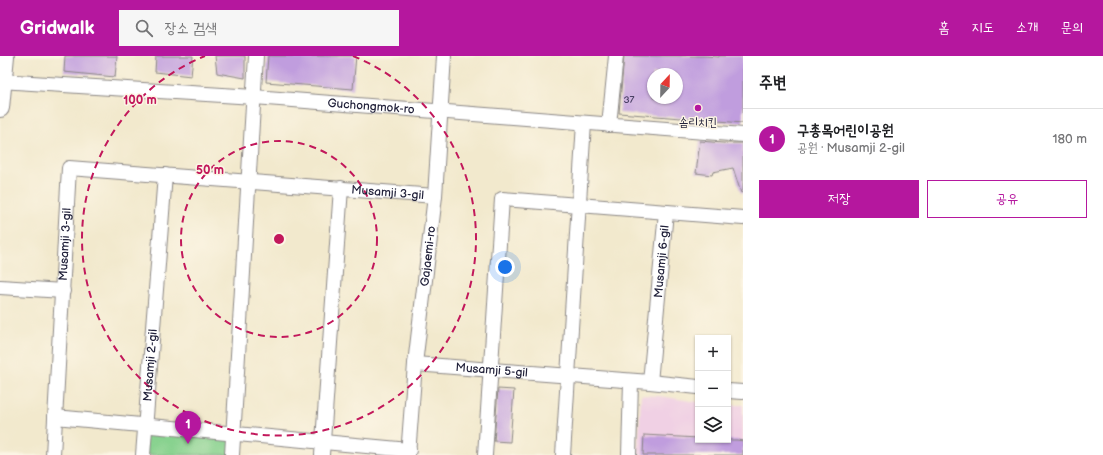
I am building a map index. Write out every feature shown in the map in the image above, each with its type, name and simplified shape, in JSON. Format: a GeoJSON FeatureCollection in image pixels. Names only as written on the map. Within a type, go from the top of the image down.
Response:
{"type":"FeatureCollection","features":[{"type":"Feature","properties":{"kind":"street"},"geometry":{"type":"LineString","coordinates":[[0,108],[1,81],[5,56]]}},
{"type":"Feature","properties":{"kind":"street"},"geometry":{"type":"LineString","coordinates":[[232,455],[256,56]]}},
{"type":"Feature","properties":{"kind":"street","name":"Gajaemi-ro"},"geometry":{"type":"LineString","coordinates":[[409,453],[415,364],[434,196],[444,56]]}},
{"type":"Feature","properties":{"kind":"street"},"geometry":{"type":"LineString","coordinates":[[609,125],[616,56]]}},
{"type":"Feature","properties":{"kind":"street","name":"Guchongmok-ro"},"geometry":{"type":"LineString","coordinates":[[1,81],[254,97],[743,135]]}},
{"type":"Feature","properties":{"kind":"street"},"geometry":{"type":"LineString","coordinates":[[563,455],[584,123]]}},
{"type":"Feature","properties":{"kind":"street","name":"Musamji 3-gil"},"geometry":{"type":"LineString","coordinates":[[53,455],[69,168],[434,196]]}},
{"type":"Feature","properties":{"kind":"street","name":"Musamji 2-gil"},"geometry":{"type":"LineString","coordinates":[[143,455],[165,175]]}},
{"type":"Feature","properties":{"kind":"street","name":"Musamji 3-gil"},"geometry":{"type":"LineString","coordinates":[[323,448],[340,188]]}},
{"type":"Feature","properties":{"kind":"street","name":"Musamji 6-gil"},"geometry":{"type":"LineString","coordinates":[[492,371],[502,198],[743,218]]}},
{"type":"Feature","properties":{"kind":"street","name":"Musamji 6-gil"},"geometry":{"type":"LineString","coordinates":[[650,382],[666,212]]}},
{"type":"Feature","properties":{"kind":"street"},"geometry":{"type":"LineString","coordinates":[[0,287],[63,291]]}},
{"type":"Feature","properties":{"kind":"street","name":"Musamji 5-gil"},"geometry":{"type":"LineString","coordinates":[[415,364],[695,387]]}},
{"type":"Feature","properties":{"kind":"street"},"geometry":{"type":"LineString","coordinates":[[486,455],[492,371]]}},
{"type":"Feature","properties":{"kind":"street"},"geometry":{"type":"LineString","coordinates":[[629,455],[631,381]]}},
{"type":"Feature","properties":{"kind":"street"},"geometry":{"type":"LineString","coordinates":[[56,417],[233,434],[323,448],[409,453]]}},
{"type":"Feature","properties":{"kind":"shaded area"},"geometry":{"type":"Polygon","coordinates":[[[641,395],[695,402],[695,443],[731,443],[731,405],[743,405],[743,455],[638,455],[641,395]]]}},
{"type":"Feature","properties":{"kind":"green space"},"geometry":{"type":"Polygon","coordinates":[[[145,425],[233,433],[232,455],[143,455],[145,425]]]}},
{"type":"Feature","properties":{"kind":"building"},"geometry":{"type":"Polygon","coordinates":[[[65,56],[117,56],[115,77],[64,72],[65,56]]]}},
{"type":"Feature","properties":{"kind":"building"},"geometry":{"type":"Polygon","coordinates":[[[156,56],[193,56],[191,76],[155,72],[156,56]]]}},
{"type":"Feature","properties":{"kind":"building"},"geometry":{"type":"Polygon","coordinates":[[[215,56],[245,56],[245,78],[217,73],[215,56]]]}},
{"type":"Feature","properties":{"kind":"building"},"geometry":{"type":"Polygon","coordinates":[[[268,56],[356,56],[353,89],[266,82],[268,56]]]}},
{"type":"Feature","properties":{"kind":"building"},"geometry":{"type":"Polygon","coordinates":[[[624,56],[743,56],[743,123],[619,113],[624,56]]]}},
{"type":"Feature","properties":{"kind":"building"},"geometry":{"type":"Polygon","coordinates":[[[700,141],[743,143],[743,192],[741,193],[733,168],[713,172],[712,175],[696,173],[700,141]]]}},
{"type":"Feature","properties":{"kind":"building"},"geometry":{"type":"Polygon","coordinates":[[[498,389],[514,390],[510,442],[494,441],[498,389]]]}},
{"type":"Feature","properties":{"kind":"building"},"geometry":{"type":"Polygon","coordinates":[[[644,435],[695,438],[695,443],[731,443],[731,440],[743,441],[743,455],[643,455],[644,435]]]}},
{"type":"Feature","properties":{"kind":"place","name":"솜리치킨"},"geometry":{"type":"Point","coordinates":[698,108]}},
{"type":"Feature","properties":{"kind":"place","name":"구총목어린이공원"},"geometry":{"type":"Point","coordinates":[188,444]}}]}
